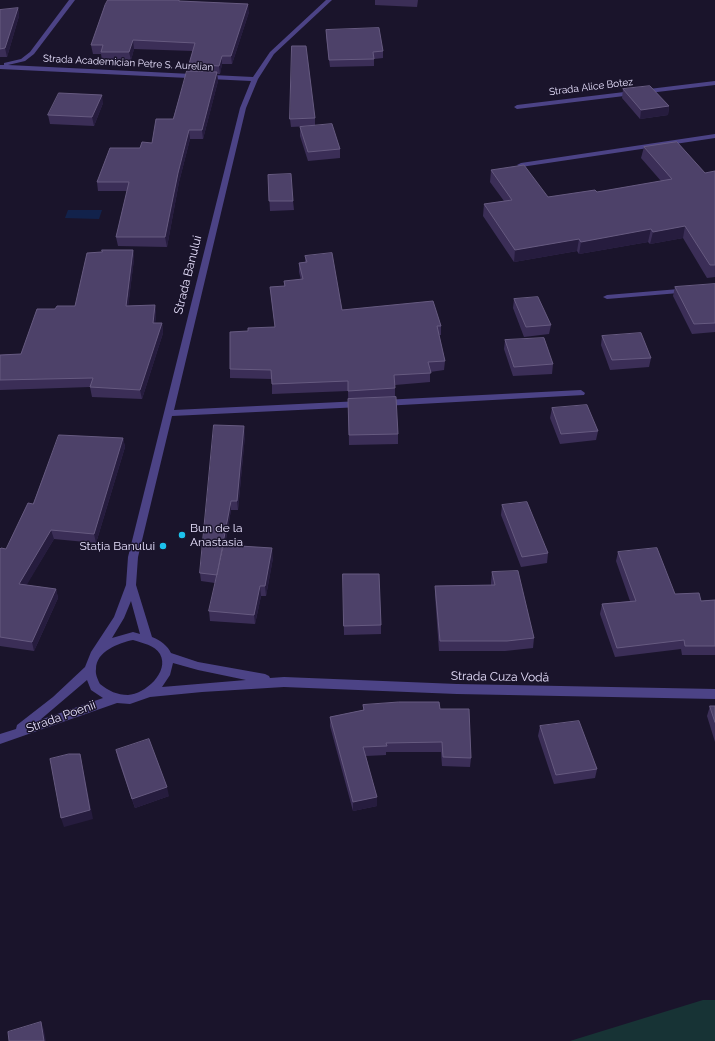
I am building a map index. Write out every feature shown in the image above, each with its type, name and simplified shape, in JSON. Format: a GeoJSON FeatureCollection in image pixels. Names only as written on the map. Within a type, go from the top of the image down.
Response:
{"type":"FeatureCollection","features":[{"type":"Feature","properties":{"kind":"street"},"geometry":{"type":"LineString","coordinates":[[0,66],[23,60],[32,53],[72,0]]}},
{"type":"Feature","properties":{"kind":"street","name":"Strada Banului"},"geometry":{"type":"LineString","coordinates":[[96,654],[119,618],[131,585],[133,557],[243,108],[255,79],[272,53],[329,0]]}},
{"type":"Feature","properties":{"kind":"street","name":"Strada Academician Petre S. Aurelian"},"geometry":{"type":"LineString","coordinates":[[0,66],[255,79]]}},
{"type":"Feature","properties":{"kind":"street","name":"Strada Alice Botez"},"geometry":{"type":"LineString","coordinates":[[517,107],[715,83]]}},
{"type":"Feature","properties":{"kind":"street"},"geometry":{"type":"LineString","coordinates":[[521,165],[715,136]]}},
{"type":"Feature","properties":{"kind":"street"},"geometry":{"type":"LineString","coordinates":[[607,297],[715,288]]}},
{"type":"Feature","properties":{"kind":"street"},"geometry":{"type":"LineString","coordinates":[[168,413],[581,393]]}},
{"type":"Feature","properties":{"kind":"street","name":"Strada Banului"},"geometry":{"type":"LineString","coordinates":[[131,585],[147,638]]}},
{"type":"Feature","properties":{"kind":"street"},"geometry":{"type":"LineString","coordinates":[[133,636],[147,638],[161,645],[168,657],[166,677],[150,693],[132,699],[115,698],[95,687],[90,669],[96,654],[106,645],[119,639],[133,636]]}},
{"type":"Feature","properties":{"kind":"street","name":"Strada Cuza Vodă"},"geometry":{"type":"LineString","coordinates":[[168,657],[240,675],[284,682]]}},
{"type":"Feature","properties":{"kind":"street","name":"Strada Poenii"},"geometry":{"type":"LineString","coordinates":[[4,738],[41,714],[76,684],[90,669]]}},
{"type":"Feature","properties":{"kind":"street","name":"Strada Cuza Vodă"},"geometry":{"type":"LineString","coordinates":[[150,693],[202,687],[284,682],[457,689],[715,694]]}},
{"type":"Feature","properties":{"kind":"street","name":"Strada Poenii"},"geometry":{"type":"LineString","coordinates":[[4,738],[115,698]]}},
{"type":"Feature","properties":{"kind":"green space"},"geometry":{"type":"Polygon","coordinates":[[[703,1000],[715,1000],[715,1041],[570,1041],[703,1000]]]}},
{"type":"Feature","properties":{"kind":"water"},"geometry":{"type":"Polygon","coordinates":[[[68,210],[102,210],[99,219],[65,218],[68,210]]]}},
{"type":"Feature","properties":{"kind":"building"},"geometry":{"type":"Polygon","coordinates":[[[108,0],[179,0],[248,4],[231,56],[222,56],[219,66],[189,64],[195,43],[133,40],[129,52],[101,52],[103,45],[91,45],[108,0]]]}},
{"type":"Feature","properties":{"kind":"building"},"geometry":{"type":"Polygon","coordinates":[[[18,8],[5,48],[0,49],[0,10],[18,8]]]}},
{"type":"Feature","properties":{"kind":"building"},"geometry":{"type":"Polygon","coordinates":[[[379,28],[383,51],[373,52],[374,59],[329,60],[326,30],[379,28]]]}},
{"type":"Feature","properties":{"kind":"building"},"geometry":{"type":"Polygon","coordinates":[[[292,46],[306,46],[315,118],[290,119],[292,46]]]}},
{"type":"Feature","properties":{"kind":"building"},"geometry":{"type":"Polygon","coordinates":[[[187,71],[217,72],[202,130],[189,130],[178,173],[165,237],[116,237],[129,182],[97,182],[110,148],[140,148],[142,142],[152,143],[156,119],[173,119],[187,71]]]}},
{"type":"Feature","properties":{"kind":"building"},"geometry":{"type":"Polygon","coordinates":[[[650,86],[669,106],[641,110],[623,89],[650,86]]]}},
{"type":"Feature","properties":{"kind":"building"},"geometry":{"type":"Polygon","coordinates":[[[59,93],[102,95],[92,117],[48,115],[59,93]]]}},
{"type":"Feature","properties":{"kind":"building"},"geometry":{"type":"Polygon","coordinates":[[[332,124],[340,149],[308,152],[300,127],[332,124]]]}},
{"type":"Feature","properties":{"kind":"building"},"geometry":{"type":"Polygon","coordinates":[[[677,142],[705,173],[715,171],[715,265],[710,265],[685,226],[653,232],[651,229],[581,242],[579,239],[515,250],[484,204],[512,200],[491,170],[524,165],[548,197],[595,190],[597,192],[672,179],[644,147],[677,142]]]}},
{"type":"Feature","properties":{"kind":"building"},"geometry":{"type":"Polygon","coordinates":[[[291,174],[293,201],[269,201],[268,175],[291,174]]]}},
{"type":"Feature","properties":{"kind":"building"},"geometry":{"type":"Polygon","coordinates":[[[102,250],[133,250],[126,306],[155,305],[153,323],[162,323],[140,390],[90,387],[93,378],[0,380],[0,355],[21,354],[37,309],[55,309],[57,306],[75,306],[87,253],[102,252],[102,250]]]}},
{"type":"Feature","properties":{"kind":"building"},"geometry":{"type":"Polygon","coordinates":[[[332,253],[342,310],[433,301],[441,326],[437,326],[445,361],[428,362],[431,373],[394,375],[395,388],[348,391],[348,381],[272,384],[271,370],[230,369],[230,332],[248,331],[248,328],[275,327],[270,287],[285,286],[284,281],[303,279],[299,263],[307,262],[305,256],[332,253]]]}},
{"type":"Feature","properties":{"kind":"building"},"geometry":{"type":"Polygon","coordinates":[[[715,284],[715,323],[694,324],[675,287],[715,284]]]}},
{"type":"Feature","properties":{"kind":"building"},"geometry":{"type":"Polygon","coordinates":[[[538,297],[551,325],[526,327],[514,299],[538,297]]]}},
{"type":"Feature","properties":{"kind":"building"},"geometry":{"type":"Polygon","coordinates":[[[641,333],[651,358],[612,360],[602,336],[641,333]]]}},
{"type":"Feature","properties":{"kind":"building"},"geometry":{"type":"Polygon","coordinates":[[[544,338],[553,364],[514,367],[505,340],[544,338]]]}},
{"type":"Feature","properties":{"kind":"building"},"geometry":{"type":"Polygon","coordinates":[[[396,397],[398,434],[349,435],[348,399],[396,397]]]}},
{"type":"Feature","properties":{"kind":"building"},"geometry":{"type":"Polygon","coordinates":[[[587,405],[598,431],[561,434],[552,408],[587,405]]]}},
{"type":"Feature","properties":{"kind":"building"},"geometry":{"type":"Polygon","coordinates":[[[214,425],[244,426],[237,501],[231,501],[217,575],[200,573],[214,425]]]}},
{"type":"Feature","properties":{"kind":"building"},"geometry":{"type":"Polygon","coordinates":[[[59,435],[123,438],[94,534],[51,530],[19,584],[56,589],[32,642],[0,637],[0,549],[6,549],[28,503],[33,504],[59,435]]]}},
{"type":"Feature","properties":{"kind":"building"},"geometry":{"type":"Polygon","coordinates":[[[527,502],[548,553],[522,557],[502,505],[527,502]]]}},
{"type":"Feature","properties":{"kind":"building"},"geometry":{"type":"Polygon","coordinates":[[[224,545],[272,548],[265,586],[260,586],[254,615],[209,611],[224,545]]]}},
{"type":"Feature","properties":{"kind":"building"},"geometry":{"type":"Polygon","coordinates":[[[657,548],[675,594],[699,593],[701,601],[715,600],[715,646],[685,646],[684,640],[617,648],[602,604],[636,601],[618,552],[657,548]]]}},
{"type":"Feature","properties":{"kind":"building"},"geometry":{"type":"Polygon","coordinates":[[[518,571],[534,638],[507,641],[440,641],[435,586],[495,585],[492,572],[518,571]]]}},
{"type":"Feature","properties":{"kind":"building"},"geometry":{"type":"Polygon","coordinates":[[[343,574],[379,574],[381,625],[344,626],[343,574]]]}},
{"type":"Feature","properties":{"kind":"building"},"geometry":{"type":"Polygon","coordinates":[[[399,702],[439,702],[440,709],[469,709],[471,758],[443,757],[442,742],[386,743],[387,746],[363,747],[377,797],[353,802],[330,717],[364,710],[363,705],[399,702]]]}},
{"type":"Feature","properties":{"kind":"building"},"geometry":{"type":"Polygon","coordinates":[[[710,706],[715,706],[715,722],[710,706]]]}},
{"type":"Feature","properties":{"kind":"building"},"geometry":{"type":"Polygon","coordinates":[[[579,721],[597,769],[556,775],[540,726],[579,721]]]}},
{"type":"Feature","properties":{"kind":"building"},"geometry":{"type":"Polygon","coordinates":[[[149,739],[167,787],[132,799],[116,750],[149,739]]]}},
{"type":"Feature","properties":{"kind":"building"},"geometry":{"type":"Polygon","coordinates":[[[69,754],[80,754],[90,810],[61,818],[50,759],[69,754]]]}},
{"type":"Feature","properties":{"kind":"building"},"geometry":{"type":"Polygon","coordinates":[[[41,1022],[44,1041],[9,1041],[8,1032],[41,1022]]]}},
{"type":"Feature","properties":{"kind":"place","name":"Bun de la Anastasia"},"geometry":{"type":"Point","coordinates":[182,535]}},
{"type":"Feature","properties":{"kind":"place","name":"Stația Banului"},"geometry":{"type":"Point","coordinates":[163,546]}}]}
